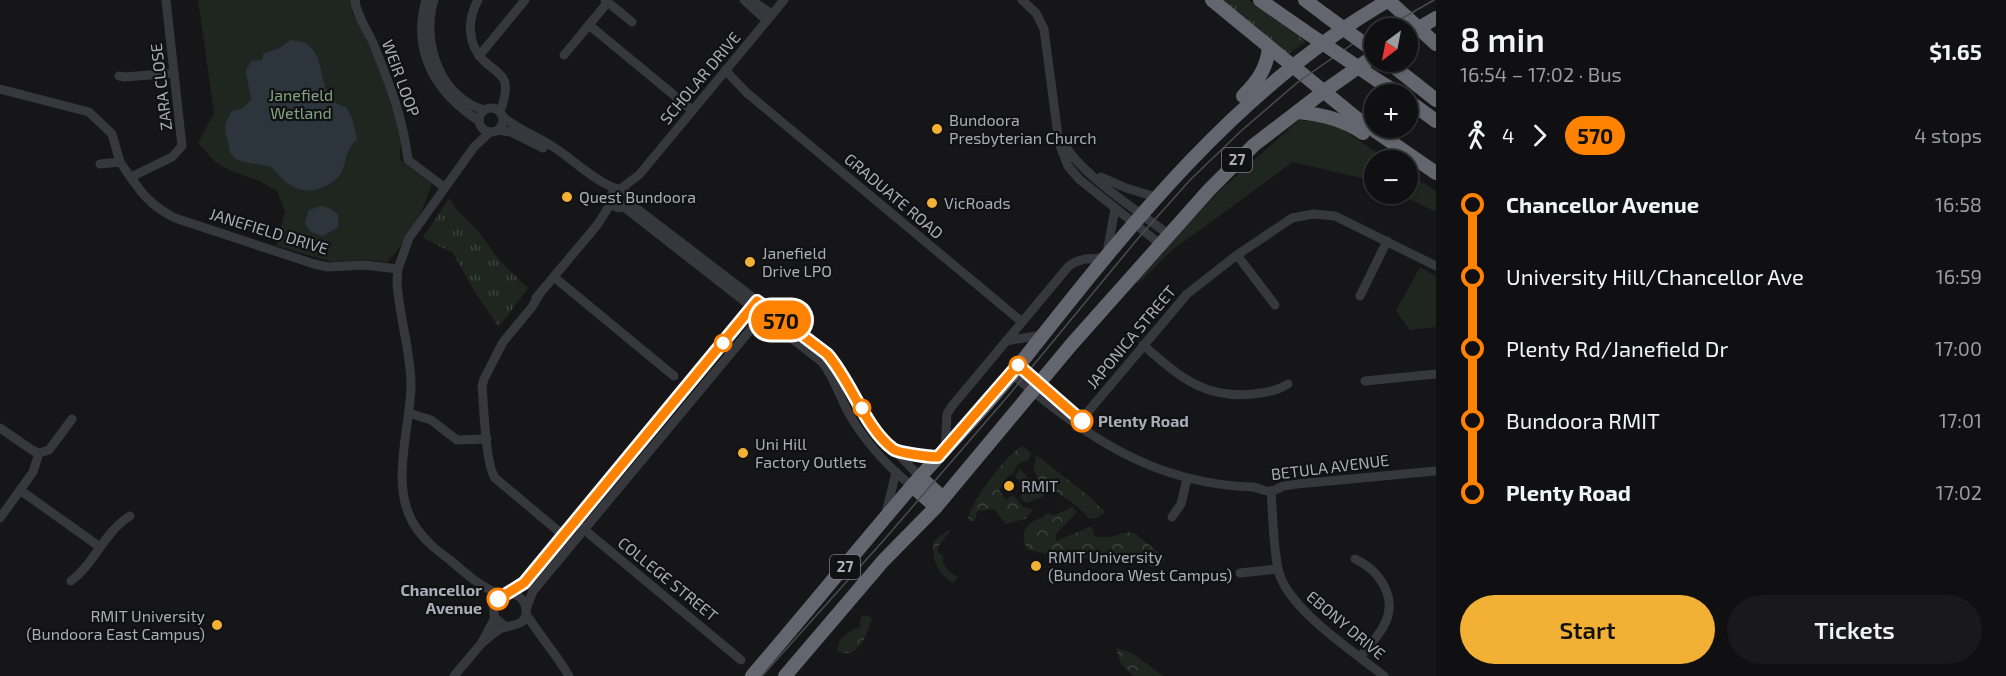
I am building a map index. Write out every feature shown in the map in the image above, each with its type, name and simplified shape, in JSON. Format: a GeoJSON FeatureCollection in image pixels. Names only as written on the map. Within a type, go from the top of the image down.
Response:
{"type":"FeatureCollection","features":[{"type":"Feature","properties":{"kind":"highway"},"geometry":{"type":"LineString","coordinates":[[1212,0],[1327,95],[1436,173]]}},
{"type":"Feature","properties":{"kind":"highway"},"geometry":{"type":"LineString","coordinates":[[1260,0],[1383,84]]}},
{"type":"Feature","properties":{"kind":"highway"},"geometry":{"type":"LineString","coordinates":[[1305,0],[1364,44]]}},
{"type":"Feature","properties":{"kind":"highway"},"geometry":{"type":"LineString","coordinates":[[1389,0],[1422,36],[1436,18]]}},
{"type":"Feature","properties":{"kind":"highway","name":"27"},"geometry":{"type":"LineString","coordinates":[[1156,197],[1288,62],[1389,0]]}},
{"type":"Feature","properties":{"kind":"highway"},"geometry":{"type":"LineString","coordinates":[[1190,160],[1223,115],[1253,87],[1267,62],[1269,47]]}},
{"type":"Feature","properties":{"kind":"highway","name":"27"},"geometry":{"type":"LineString","coordinates":[[785,676],[883,561],[940,503],[1036,387],[1164,239],[1243,155],[1297,112],[1327,95],[1364,64]]}},
{"type":"Feature","properties":{"kind":"highway"},"geometry":{"type":"LineString","coordinates":[[1402,72],[1436,100]]}},
{"type":"Feature","properties":{"kind":"highway"},"geometry":{"type":"LineString","coordinates":[[1418,108],[1436,122]]}},
{"type":"Feature","properties":{"kind":"highway"},"geometry":{"type":"LineString","coordinates":[[1297,112],[1325,116],[1348,123],[1389,150]]}},
{"type":"Feature","properties":{"kind":"highway"},"geometry":{"type":"LineString","coordinates":[[1418,169],[1436,180]]}},
{"type":"Feature","properties":{"kind":"highway"},"geometry":{"type":"LineString","coordinates":[[1138,219],[1156,197]]}},
{"type":"Feature","properties":{"kind":"highway","name":"27"},"geometry":{"type":"LineString","coordinates":[[752,676],[1015,369],[1138,219]]}},
{"type":"Feature","properties":{"kind":"highway"},"geometry":{"type":"LineString","coordinates":[[916,482],[940,503]]}},
{"type":"Feature","properties":{"kind":"street","name":"ZARA CLOSE"},"geometry":{"type":"LineString","coordinates":[[131,177],[172,157],[182,146],[166,0]]}},
{"type":"Feature","properties":{"kind":"street","name":"WEIR LOOP"},"geometry":{"type":"LineString","coordinates":[[356,0],[357,12],[369,33],[397,103],[405,134],[408,160],[444,187]]}},
{"type":"Feature","properties":{"kind":"street"},"geometry":{"type":"LineString","coordinates":[[426,0],[422,19],[423,41],[431,71],[447,96],[487,127],[511,132],[549,152],[620,202],[765,312],[827,354],[836,364],[874,429],[894,451],[916,482]]}},
{"type":"Feature","properties":{"kind":"street"},"geometry":{"type":"LineString","coordinates":[[434,0],[429,33],[439,69],[449,85],[472,106],[502,115],[561,152],[605,184],[624,190],[620,202]]}},
{"type":"Feature","properties":{"kind":"street"},"geometry":{"type":"LineString","coordinates":[[478,0],[471,16],[470,30],[479,56],[502,77],[505,89],[502,124],[487,127],[409,238],[398,269],[398,298],[410,367],[409,416],[403,478],[406,505],[416,527],[428,543],[477,583],[487,595],[494,614],[506,627]]}},
{"type":"Feature","properties":{"kind":"street"},"geometry":{"type":"LineString","coordinates":[[479,56],[525,0]]}},
{"type":"Feature","properties":{"kind":"street"},"geometry":{"type":"LineString","coordinates":[[744,0],[769,18]]}},
{"type":"Feature","properties":{"kind":"street"},"geometry":{"type":"LineString","coordinates":[[751,0],[769,18]]}},
{"type":"Feature","properties":{"kind":"street","name":"SCHOLAR DRIVE"},"geometry":{"type":"LineString","coordinates":[[563,535],[495,478],[489,464],[482,386],[492,360],[539,295],[598,224],[620,202],[639,175],[784,0]]}},
{"type":"Feature","properties":{"kind":"street"},"geometry":{"type":"LineString","coordinates":[[1022,0],[1036,13],[1044,29],[1062,155],[1079,178],[1115,209],[1138,219]]}},
{"type":"Feature","properties":{"kind":"street"},"geometry":{"type":"LineString","coordinates":[[564,55],[606,1],[632,22]]}},
{"type":"Feature","properties":{"kind":"street"},"geometry":{"type":"LineString","coordinates":[[589,25],[692,110]]}},
{"type":"Feature","properties":{"kind":"street"},"geometry":{"type":"LineString","coordinates":[[119,76],[174,73]]}},
{"type":"Feature","properties":{"kind":"street","name":"GRADUATE ROAD"},"geometry":{"type":"LineString","coordinates":[[723,73],[1022,322]]}},
{"type":"Feature","properties":{"kind":"street","name":"JANEFIELD DRIVE"},"geometry":{"type":"LineString","coordinates":[[0,89],[89,112],[112,134],[119,157],[141,194],[152,205],[168,214],[314,264],[327,267],[364,265],[398,269]]}},
{"type":"Feature","properties":{"kind":"street"},"geometry":{"type":"LineString","coordinates":[[487,127],[480,115],[505,89]]}},
{"type":"Feature","properties":{"kind":"street"},"geometry":{"type":"LineString","coordinates":[[1059,132],[1072,155],[1138,219],[1164,239]]}},
{"type":"Feature","properties":{"kind":"street"},"geometry":{"type":"LineString","coordinates":[[100,164],[119,157]]}},
{"type":"Feature","properties":{"kind":"street"},"geometry":{"type":"LineString","coordinates":[[1088,171],[1126,188],[1156,197]]}},
{"type":"Feature","properties":{"kind":"street","name":"SCHOLAR DRIVE"},"geometry":{"type":"LineString","coordinates":[[620,202],[613,191],[639,175]]}},
{"type":"Feature","properties":{"kind":"street"},"geometry":{"type":"LineString","coordinates":[[894,451],[941,454],[947,414],[1006,341],[1071,264],[1083,259],[1106,258],[1115,209]]}},
{"type":"Feature","properties":{"kind":"street","name":"JAPONICA STREET"},"geometry":{"type":"LineString","coordinates":[[1079,423],[1187,294],[1285,221],[1301,215],[1335,216],[1436,266]]}},
{"type":"Feature","properties":{"kind":"street"},"geometry":{"type":"LineString","coordinates":[[1360,296],[1387,241]]}},
{"type":"Feature","properties":{"kind":"street"},"geometry":{"type":"LineString","coordinates":[[1237,255],[1275,305]]}},
{"type":"Feature","properties":{"kind":"street"},"geometry":{"type":"LineString","coordinates":[[554,277],[674,376]]}},
{"type":"Feature","properties":{"kind":"street"},"geometry":{"type":"LineString","coordinates":[[481,644],[498,599],[524,583],[754,304]]}},
{"type":"Feature","properties":{"kind":"street"},"geometry":{"type":"LineString","coordinates":[[765,312],[822,362],[832,376],[849,414],[862,434],[896,472],[916,482]]}},
{"type":"Feature","properties":{"kind":"street"},"geometry":{"type":"LineString","coordinates":[[518,625],[533,591],[765,312]]}},
{"type":"Feature","properties":{"kind":"street"},"geometry":{"type":"LineString","coordinates":[[1006,341],[1041,335]]}},
{"type":"Feature","properties":{"kind":"street"},"geometry":{"type":"LineString","coordinates":[[1143,345],[1186,380],[1208,391],[1240,395],[1275,391],[1288,384]]}},
{"type":"Feature","properties":{"kind":"street","name":"BETULA AVENUE"},"geometry":{"type":"LineString","coordinates":[[1015,369],[1095,435],[1140,462],[1187,479],[1217,485],[1256,487],[1271,491],[1282,486],[1297,484],[1436,471]]}},
{"type":"Feature","properties":{"kind":"street"},"geometry":{"type":"LineString","coordinates":[[1365,381],[1436,374]]}},
{"type":"Feature","properties":{"kind":"street"},"geometry":{"type":"LineString","coordinates":[[849,414],[851,405],[857,399]]}},
{"type":"Feature","properties":{"kind":"street"},"geometry":{"type":"LineString","coordinates":[[409,416],[427,419],[457,440],[487,439]]}},
{"type":"Feature","properties":{"kind":"street"},"geometry":{"type":"LineString","coordinates":[[0,428],[34,452],[39,453],[49,450],[72,419]]}},
{"type":"Feature","properties":{"kind":"street"},"geometry":{"type":"LineString","coordinates":[[0,518],[36,468],[39,453]]}},
{"type":"Feature","properties":{"kind":"street"},"geometry":{"type":"LineString","coordinates":[[626,459],[637,468]]}},
{"type":"Feature","properties":{"kind":"street"},"geometry":{"type":"LineString","coordinates":[[885,519],[896,472]]}},
{"type":"Feature","properties":{"kind":"street"},"geometry":{"type":"LineString","coordinates":[[1172,517],[1181,504],[1187,479]]}},
{"type":"Feature","properties":{"kind":"street"},"geometry":{"type":"LineString","coordinates":[[20,490],[100,548]]}},
{"type":"Feature","properties":{"kind":"street","name":"EBONY DRIVE"},"geometry":{"type":"LineString","coordinates":[[1271,491],[1278,569],[1287,590],[1297,604],[1383,676]]}},
{"type":"Feature","properties":{"kind":"street"},"geometry":{"type":"LineString","coordinates":[[71,581],[82,572],[119,524],[130,516]]}},
{"type":"Feature","properties":{"kind":"street","name":"COLLEGE STREET"},"geometry":{"type":"LineString","coordinates":[[574,521],[741,660]]}},
{"type":"Feature","properties":{"kind":"street"},"geometry":{"type":"LineString","coordinates":[[1355,559],[1368,566],[1378,576],[1386,590],[1390,606],[1384,627],[1360,657]]}},
{"type":"Feature","properties":{"kind":"street"},"geometry":{"type":"LineString","coordinates":[[1240,573],[1278,569]]}},
{"type":"Feature","properties":{"kind":"street"},"geometry":{"type":"LineString","coordinates":[[477,583],[505,595],[512,594],[522,599],[538,634],[556,655],[569,676]]}},
{"type":"Feature","properties":{"kind":"street"},"geometry":{"type":"LineString","coordinates":[[454,676],[481,644],[492,634],[506,627],[518,625],[538,634]]}},
{"type":"Feature","properties":{"kind":"green space","name":"Janefield Wetland"},"geometry":{"type":"Polygon","coordinates":[[[198,0],[351,0],[352,13],[362,29],[380,71],[401,133],[400,160],[432,184],[414,226],[402,245],[387,262],[366,260],[332,262],[276,246],[285,212],[277,191],[215,162],[198,143],[214,113],[198,0]]]}},
{"type":"Feature","properties":{"kind":"green space"},"geometry":{"type":"Polygon","coordinates":[[[1219,0],[1249,0],[1306,42],[1286,55],[1219,0]]]}},
{"type":"Feature","properties":{"kind":"green space"},"geometry":{"type":"Polygon","coordinates":[[[1299,120],[1333,123],[1373,150],[1364,150],[1364,179],[1293,162],[1170,252],[1138,284],[1135,281],[1215,195],[1299,120]]]}},
{"type":"Feature","properties":{"kind":"green space"},"geometry":{"type":"Polygon","coordinates":[[[1418,180],[1436,191],[1436,212],[1418,203],[1418,180]]]}},
{"type":"Feature","properties":{"kind":"green space"},"geometry":{"type":"Polygon","coordinates":[[[449,198],[500,261],[528,288],[499,327],[476,294],[453,253],[423,238],[449,198]]]}},
{"type":"Feature","properties":{"kind":"green space"},"geometry":{"type":"Polygon","coordinates":[[[1420,267],[1436,276],[1436,327],[1410,330],[1396,311],[1420,267]]]}},
{"type":"Feature","properties":{"kind":"green space"},"geometry":{"type":"Polygon","coordinates":[[[1022,446],[1031,453],[1029,460],[1018,464],[1013,474],[1008,476],[999,490],[1006,500],[1013,495],[1023,507],[1033,510],[1025,519],[1006,524],[994,509],[977,511],[975,521],[972,521],[968,518],[982,490],[1008,458],[1022,446]]]}},
{"type":"Feature","properties":{"kind":"green space"},"geometry":{"type":"Polygon","coordinates":[[[1036,455],[1089,496],[1105,512],[1097,518],[1089,518],[1076,505],[1040,482],[1034,470],[1036,455]]]}},
{"type":"Feature","properties":{"kind":"green space"},"geometry":{"type":"Polygon","coordinates":[[[1020,468],[1035,487],[1046,492],[1042,497],[1026,503],[1020,498],[1022,487],[1015,476],[1020,468]]]}},
{"type":"Feature","properties":{"kind":"green space"},"geometry":{"type":"Polygon","coordinates":[[[1072,507],[1077,512],[1055,535],[1056,541],[1092,526],[1094,536],[1100,537],[1129,532],[1134,533],[1162,555],[1164,560],[1158,567],[1151,567],[1143,561],[1125,555],[1103,560],[1082,557],[1061,558],[1027,549],[1024,533],[1029,525],[1044,517],[1046,513],[1055,515],[1072,507]]]}},
{"type":"Feature","properties":{"kind":"green space"},"geometry":{"type":"Polygon","coordinates":[[[951,529],[938,547],[938,552],[943,556],[947,569],[959,577],[953,583],[940,571],[933,550],[933,543],[938,537],[951,529]]]}},
{"type":"Feature","properties":{"kind":"green space"},"geometry":{"type":"Polygon","coordinates":[[[863,615],[872,618],[861,644],[851,652],[837,651],[839,642],[844,636],[860,627],[863,615]]]}},
{"type":"Feature","properties":{"kind":"green space"},"geometry":{"type":"Polygon","coordinates":[[[1116,648],[1132,653],[1163,676],[1133,676],[1121,664],[1116,648]]]}},
{"type":"Feature","properties":{"kind":"shaded area"},"geometry":{"type":"Polygon","coordinates":[[[291,40],[305,43],[313,49],[325,87],[336,102],[346,107],[352,118],[357,139],[351,146],[338,178],[311,191],[292,186],[283,180],[274,169],[235,158],[230,153],[225,129],[232,111],[243,108],[251,100],[246,71],[251,61],[262,60],[263,54],[278,49],[291,40]]]}},
{"type":"Feature","properties":{"kind":"shaded area"},"geometry":{"type":"Polygon","coordinates":[[[321,206],[338,214],[338,227],[323,236],[311,232],[305,223],[309,210],[321,206]]]}},
{"type":"Feature","properties":{"kind":"tram line"},"geometry":{"type":"LineString","coordinates":[[1402,18],[1434,0]]}},
{"type":"Feature","properties":{"kind":"tram line"},"geometry":{"type":"LineString","coordinates":[[762,676],[883,541],[1008,396],[1140,236],[1191,179],[1241,131],[1298,82],[1364,36]]}},
{"type":"Feature","properties":{"kind":"bus line","name":"570"},"geometry":{"type":"LineString","coordinates":[[498,599],[524,583],[757,301],[827,354],[836,364],[874,429],[894,451],[938,457],[1018,365],[1082,421]]}},
{"type":"Feature","properties":{"kind":"place","name":"Bundoora Presbyterian Church"},"geometry":{"type":"Point","coordinates":[937,129]}},
{"type":"Feature","properties":{"kind":"place","name":"Quest Bundoora"},"geometry":{"type":"Point","coordinates":[567,197]}},
{"type":"Feature","properties":{"kind":"place","name":"VicRoads"},"geometry":{"type":"Point","coordinates":[932,203]}},
{"type":"Feature","properties":{"kind":"place","name":"Janefield Drive LPO"},"geometry":{"type":"Point","coordinates":[750,262]}},
{"type":"Feature","properties":{"kind":"place","name":"Plenty Road"},"geometry":{"type":"Point","coordinates":[1082,421]}},
{"type":"Feature","properties":{"kind":"place","name":"Uni Hill Factory Outlets"},"geometry":{"type":"Point","coordinates":[743,453]}},
{"type":"Feature","properties":{"kind":"place","name":"RMIT"},"geometry":{"type":"Point","coordinates":[1009,486]}},
{"type":"Feature","properties":{"kind":"place","name":"RMIT University (Bundoora West Campus)"},"geometry":{"type":"Point","coordinates":[1036,566]}},
{"type":"Feature","properties":{"kind":"place","name":"Chancellor Avenue"},"geometry":{"type":"Point","coordinates":[498,599]}},
{"type":"Feature","properties":{"kind":"place","name":"RMIT University (Bundoora East Campus)"},"geometry":{"type":"Point","coordinates":[217,625]}}]}
